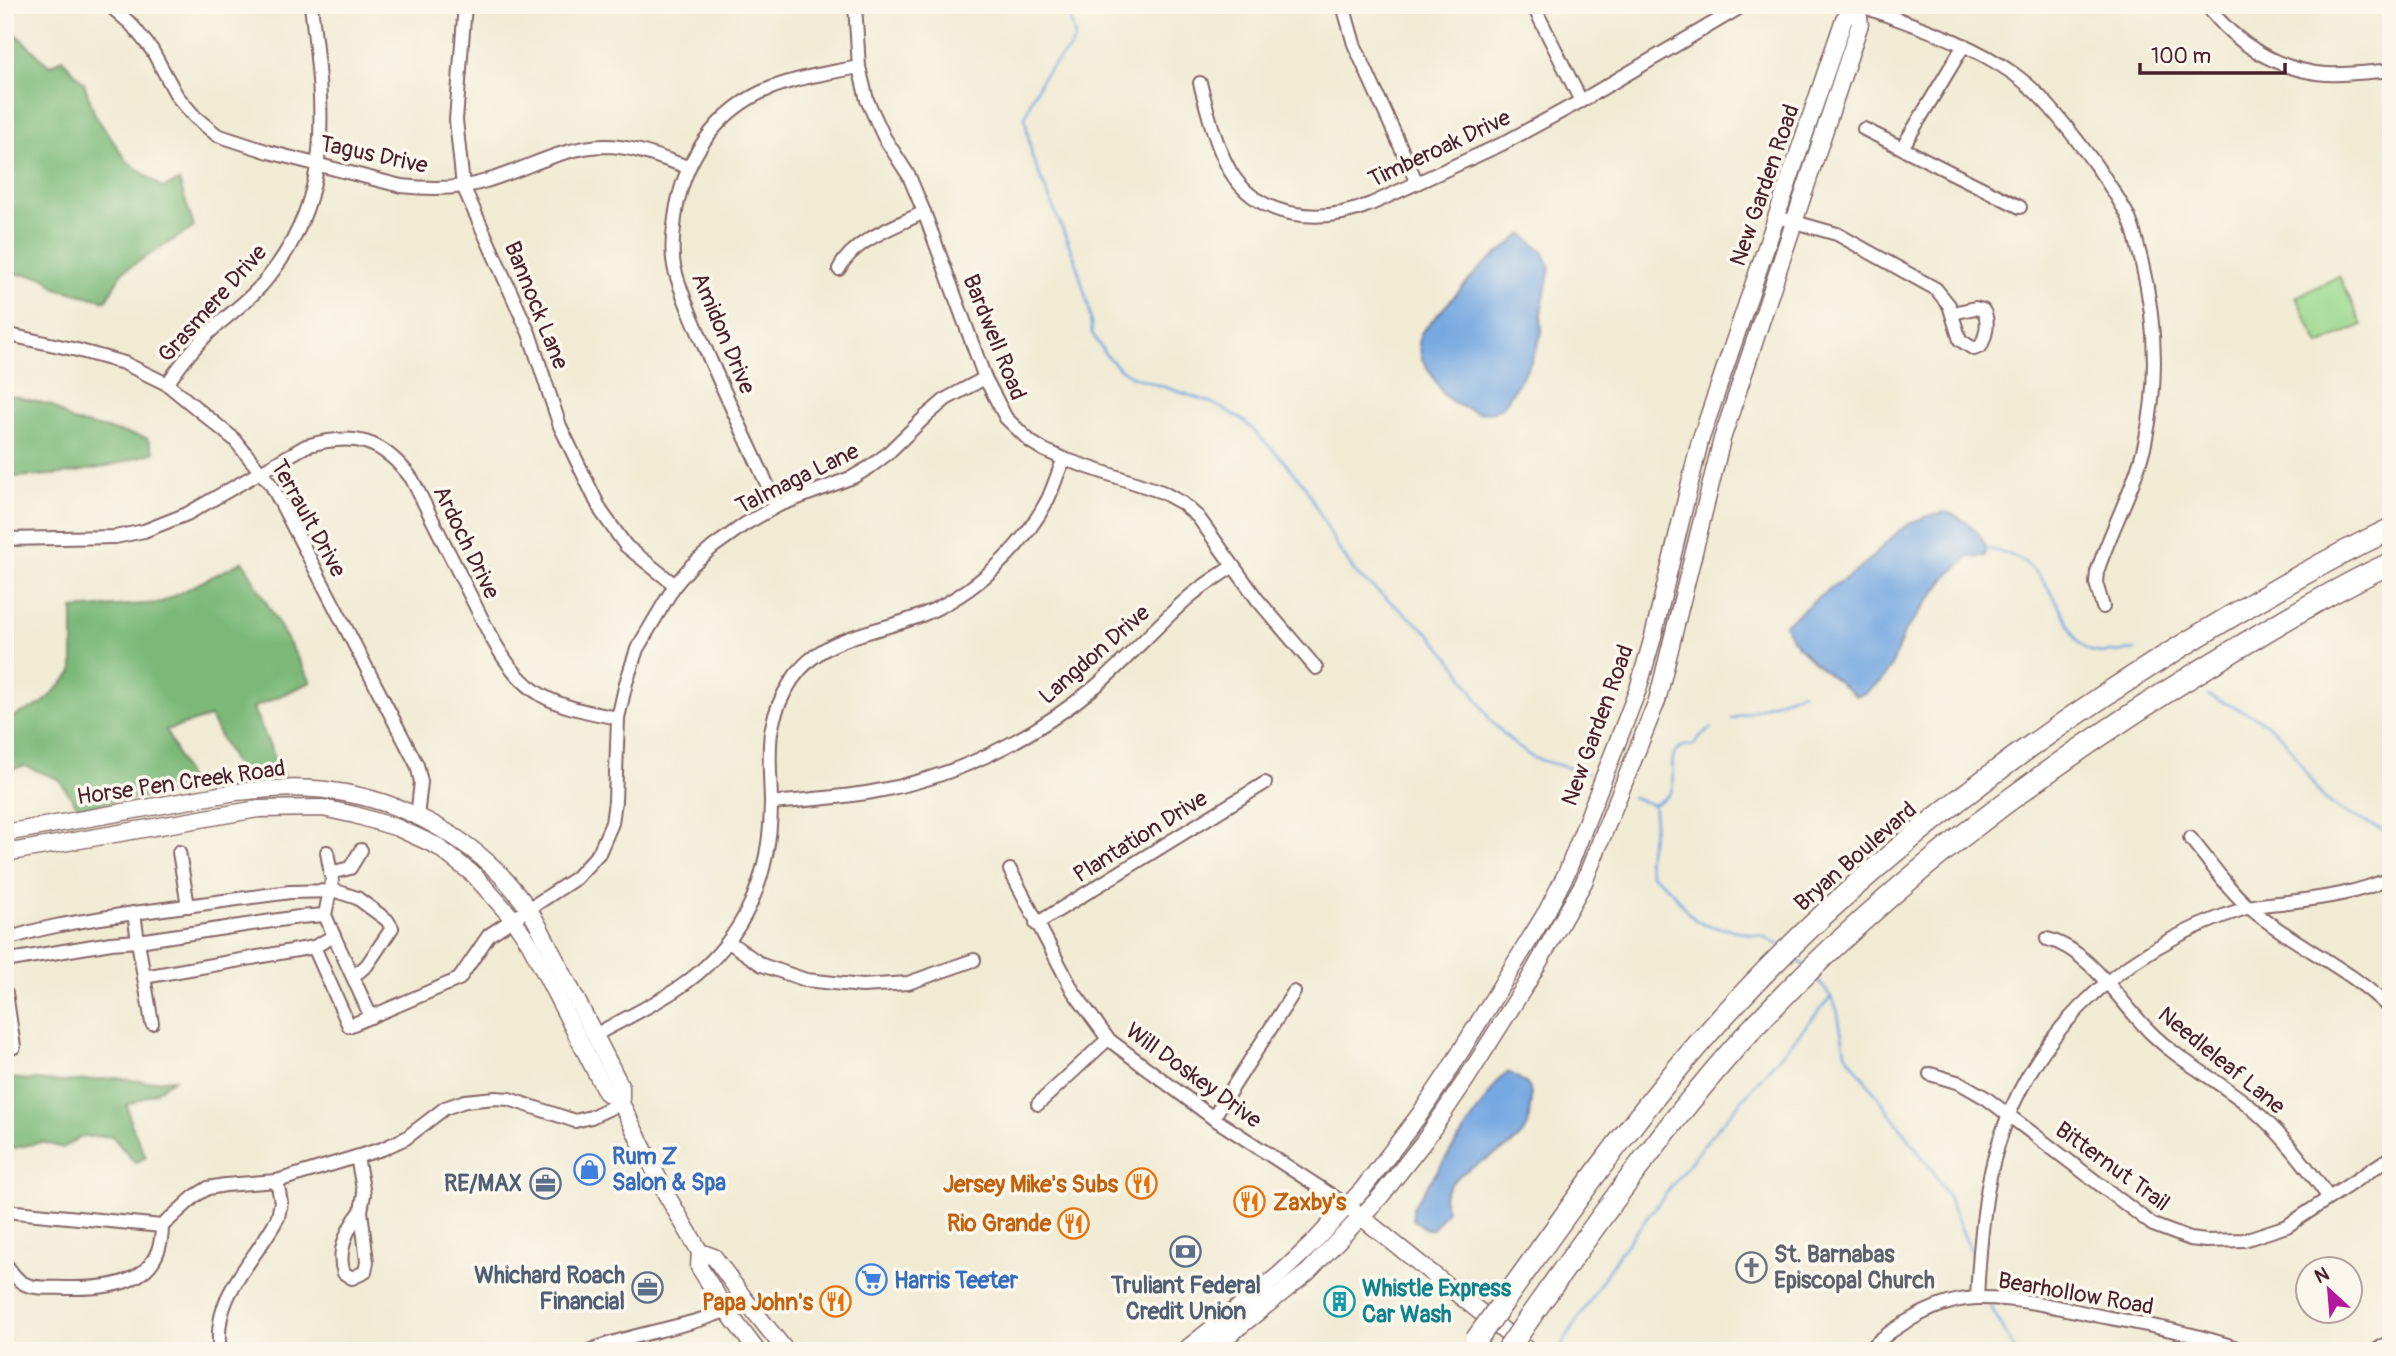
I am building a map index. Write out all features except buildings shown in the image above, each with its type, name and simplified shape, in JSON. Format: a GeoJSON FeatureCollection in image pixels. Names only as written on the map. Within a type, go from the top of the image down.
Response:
{"type":"FeatureCollection","features":[{"type":"Feature","properties":{"kind":"highway","name":"Bryan Boulevard"},"geometry":{"type":"LineString","coordinates":[[1472,1345],[1633,1123],[1699,1044],[1742,996],[1862,881],[1986,779],[2102,696],[2248,605],[2391,529]]}},
{"type":"Feature","properties":{"kind":"highway"},"geometry":{"type":"LineString","coordinates":[[1507,1351],[1640,1164],[1737,1046],[1786,993],[1862,921],[1998,808],[2133,712],[2278,623],[2391,563]]}},
{"type":"Feature","properties":{"kind":"main road","name":"New Garden Road"},"geometry":{"type":"LineString","coordinates":[[1184,1351],[1279,1275],[1348,1206],[1420,1114],[1547,911],[1567,872],[1638,689],[1700,441],[1844,19],[1857,5]]}},
{"type":"Feature","properties":{"kind":"main road","name":"New Garden Road"},"geometry":{"type":"LineString","coordinates":[[1209,1351],[1286,1291],[1332,1250],[1362,1218],[1425,1140],[1527,983],[1584,882],[1657,701],[1722,439],[1860,24],[1857,5]]}},
{"type":"Feature","properties":{"kind":"main road"},"geometry":{"type":"LineString","coordinates":[[1756,278],[1775,283]]}},
{"type":"Feature","properties":{"kind":"main road"},"geometry":{"type":"LineString","coordinates":[[1680,520],[1681,539],[1677,563],[1684,568],[1689,567]]}},
{"type":"Feature","properties":{"kind":"main road"},"geometry":{"type":"LineString","coordinates":[[1667,576],[1676,582],[1672,601],[1676,620]]}},
{"type":"Feature","properties":{"kind":"main road"},"geometry":{"type":"LineString","coordinates":[[1653,637],[1655,648],[1649,677],[1661,680]]}},
{"type":"Feature","properties":{"kind":"main road","name":"Horse Pen Creek Road"},"geometry":{"type":"LineString","coordinates":[[5,833],[200,798],[274,788],[338,792],[393,807],[453,837],[503,877],[528,908],[621,1087],[621,1103],[666,1194],[700,1252],[699,1267],[757,1351]]}},
{"type":"Feature","properties":{"kind":"main road","name":"Horse Pen Creek Road"},"geometry":{"type":"LineString","coordinates":[[5,853],[258,809],[324,808],[398,828],[437,846],[474,875],[513,919],[530,944],[606,1092],[621,1103]]}},
{"type":"Feature","properties":{"kind":"main road"},"geometry":{"type":"LineString","coordinates":[[1477,1062],[1485,1036],[1499,1011],[1498,1004],[1492,1001]]}},
{"type":"Feature","properties":{"kind":"main road"},"geometry":{"type":"LineString","coordinates":[[1348,1206],[1529,1351]]}},
{"type":"Feature","properties":{"kind":"main road","name":"Horse Pen Creek Road"},"geometry":{"type":"LineString","coordinates":[[700,1252],[714,1257],[786,1351]]}},
{"type":"Feature","properties":{"kind":"street","name":"Tagus Drive"},"geometry":{"type":"LineString","coordinates":[[109,5],[131,24],[152,50],[186,107],[217,135],[269,152],[401,186],[435,189],[485,182],[562,152],[590,147],[637,150],[688,167]]}},
{"type":"Feature","properties":{"kind":"street","name":"Grasmere Drive"},"geometry":{"type":"LineString","coordinates":[[167,384],[194,347],[266,281],[284,256],[302,223],[312,194],[322,117],[311,5]]}},
{"type":"Feature","properties":{"kind":"street","name":"Bannock Lane"},"geometry":{"type":"LineString","coordinates":[[466,5],[456,112],[463,186],[537,352],[560,426],[590,491],[626,546],[675,585]]}},
{"type":"Feature","properties":{"kind":"street","name":"Bardwell Road"},"geometry":{"type":"LineString","coordinates":[[855,5],[859,67],[867,100],[884,137],[909,176],[985,378],[1006,418],[1031,442],[1064,460],[1162,492],[1182,503],[1198,517],[1257,599],[1316,668]]}},
{"type":"Feature","properties":{"kind":"street"},"geometry":{"type":"LineString","coordinates":[[1343,5],[1354,44],[1418,183]]}},
{"type":"Feature","properties":{"kind":"street"},"geometry":{"type":"LineString","coordinates":[[1533,5],[1581,102]]}},
{"type":"Feature","properties":{"kind":"street","name":"Timberoak Drive"},"geometry":{"type":"LineString","coordinates":[[1199,83],[1219,148],[1229,169],[1244,188],[1289,214],[1331,217],[1350,213],[1502,144],[1581,102],[1744,5]]}},
{"type":"Feature","properties":{"kind":"street"},"geometry":{"type":"LineString","coordinates":[[1857,5],[1964,46],[2012,73],[2041,96],[2099,168],[2128,215],[2142,261],[2154,328],[2153,393],[2144,445],[2097,572],[2096,583],[2103,607]]}},
{"type":"Feature","properties":{"kind":"street"},"geometry":{"type":"LineString","coordinates":[[2207,5],[2227,29],[2246,44],[2285,65],[2323,74],[2345,75],[2391,70]]}},
{"type":"Feature","properties":{"kind":"street"},"geometry":{"type":"LineString","coordinates":[[1902,148],[1964,46]]}},
{"type":"Feature","properties":{"kind":"street","name":"Amidon Drive"},"geometry":{"type":"LineString","coordinates":[[777,506],[685,301],[674,264],[673,234],[677,198],[688,167],[707,136],[747,100],[797,79],[859,67]]}},
{"type":"Feature","properties":{"kind":"street"},"geometry":{"type":"LineString","coordinates":[[1864,129],[2020,207]]}},
{"type":"Feature","properties":{"kind":"street"},"geometry":{"type":"LineString","coordinates":[[839,269],[855,248],[924,212]]}},
{"type":"Feature","properties":{"kind":"street"},"geometry":{"type":"LineString","coordinates":[[1777,217],[1837,234],[1860,245],[1936,289],[1953,313]]}},
{"type":"Feature","properties":{"kind":"street","name":"Terrault Drive"},"geometry":{"type":"LineString","coordinates":[[5,334],[77,349],[124,363],[167,384],[234,439],[272,486],[416,765],[421,782],[417,817]]}},
{"type":"Feature","properties":{"kind":"street","name":"Talmaga Lane"},"geometry":{"type":"LineString","coordinates":[[372,1017],[459,979],[489,935],[576,878],[599,853],[611,823],[615,800],[618,719],[626,683],[637,649],[675,585],[713,547],[745,524],[777,506],[853,477],[870,467],[944,400],[985,378]]}},
{"type":"Feature","properties":{"kind":"street","name":"Ardoch Drive"},"geometry":{"type":"LineString","coordinates":[[5,539],[115,537],[145,531],[187,514],[306,446],[327,440],[361,441],[386,451],[399,462],[412,480],[493,641],[523,683],[558,705],[618,719]]}},
{"type":"Feature","properties":{"kind":"street"},"geometry":{"type":"LineString","coordinates":[[595,1034],[686,983],[729,942],[751,905],[769,848],[770,728],[780,701],[805,664],[832,644],[922,615],[948,602],[985,577],[1026,534],[1048,499],[1064,460]]}},
{"type":"Feature","properties":{"kind":"street","name":"Langdon Drive"},"geometry":{"type":"LineString","coordinates":[[771,803],[853,795],[916,782],[955,769],[1025,737],[1098,684],[1191,595],[1233,566]]}},
{"type":"Feature","properties":{"kind":"street","name":"Plantation Drive"},"geometry":{"type":"LineString","coordinates":[[1036,924],[1265,783]]}},
{"type":"Feature","properties":{"kind":"street"},"geometry":{"type":"LineString","coordinates":[[2190,838],[2248,907],[2298,944],[2359,983],[2391,1010]]}},
{"type":"Feature","properties":{"kind":"street"},"geometry":{"type":"LineString","coordinates":[[330,873],[349,868],[361,850]]}},
{"type":"Feature","properties":{"kind":"street"},"geometry":{"type":"LineString","coordinates":[[179,852],[188,906]]}},
{"type":"Feature","properties":{"kind":"street"},"geometry":{"type":"LineString","coordinates":[[314,947],[349,1026],[372,1017],[325,915],[332,880],[327,852]]}},
{"type":"Feature","properties":{"kind":"street","name":"Will Doskey Drive"},"geometry":{"type":"LineString","coordinates":[[1010,870],[1073,991],[1108,1039],[1213,1118],[1348,1206]]}},
{"type":"Feature","properties":{"kind":"street"},"geometry":{"type":"LineString","coordinates":[[1977,1298],[1981,1234],[1990,1176],[2010,1115],[2028,1077],[2045,1051],[2088,997],[2145,953],[2177,936],[2248,907],[2335,896],[2361,890],[2391,878]]}},
{"type":"Feature","properties":{"kind":"street"},"geometry":{"type":"LineString","coordinates":[[5,940],[56,926],[134,913],[293,892],[336,891],[357,898],[387,920],[392,928],[367,965],[354,976]]}},
{"type":"Feature","properties":{"kind":"street"},"geometry":{"type":"LineString","coordinates":[[293,892],[299,917]]}},
{"type":"Feature","properties":{"kind":"street"},"geometry":{"type":"LineString","coordinates":[[134,913],[152,1023]]}},
{"type":"Feature","properties":{"kind":"street"},"geometry":{"type":"LineString","coordinates":[[5,961],[111,943],[325,915]]}},
{"type":"Feature","properties":{"kind":"street"},"geometry":{"type":"LineString","coordinates":[[144,977],[314,947],[334,936]]}},
{"type":"Feature","properties":{"kind":"street","name":"Needleleaf Lane"},"geometry":{"type":"LineString","coordinates":[[2047,939],[2060,942],[2077,953],[2151,1032],[2196,1070],[2248,1105],[2286,1140],[2329,1198]]}},
{"type":"Feature","properties":{"kind":"street"},"geometry":{"type":"LineString","coordinates":[[729,942],[762,965],[806,980],[835,984],[863,986],[908,982],[974,960]]}},
{"type":"Feature","properties":{"kind":"street"},"geometry":{"type":"LineString","coordinates":[[1213,1118],[1294,992]]}},
{"type":"Feature","properties":{"kind":"street"},"geometry":{"type":"LineString","coordinates":[[5,993],[14,1047]]}},
{"type":"Feature","properties":{"kind":"street"},"geometry":{"type":"LineString","coordinates":[[1038,1104],[1108,1039]]}},
{"type":"Feature","properties":{"kind":"street","name":"Bitternut Trail"},"geometry":{"type":"LineString","coordinates":[[1930,1074],[1960,1083],[2010,1115],[2153,1225],[2190,1239],[2225,1241],[2264,1235],[2287,1226],[2391,1157]]}},
{"type":"Feature","properties":{"kind":"street"},"geometry":{"type":"LineString","coordinates":[[5,1263],[17,1279],[29,1286],[96,1289],[112,1287],[138,1276],[150,1264],[161,1243],[162,1226],[195,1196],[208,1188],[277,1181],[396,1144],[445,1108],[465,1101],[509,1099],[531,1104],[575,1121],[592,1117],[621,1103]]}},
{"type":"Feature","properties":{"kind":"street"},"geometry":{"type":"LineString","coordinates":[[357,1157],[364,1194],[361,1211]]}},
{"type":"Feature","properties":{"kind":"street"},"geometry":{"type":"LineString","coordinates":[[220,1351],[218,1325],[225,1303],[278,1217],[281,1202],[277,1181]]}},
{"type":"Feature","properties":{"kind":"street"},"geometry":{"type":"LineString","coordinates":[[5,1211],[162,1226]]}},
{"type":"Feature","properties":{"kind":"street","name":"Bearhollow Road"},"geometry":{"type":"LineString","coordinates":[[1869,1350],[1912,1318],[1947,1304],[1977,1298],[2049,1306],[2184,1334],[2246,1351]]}},
{"type":"Feature","properties":{"kind":"street"},"geometry":{"type":"LineString","coordinates":[[589,1351],[624,1338],[727,1311],[746,1301]]}},
{"type":"Feature","properties":{"kind":"street"},"geometry":{"type":"LineString","coordinates":[[2375,1351],[2391,1341]]}},
{"type":"Feature","properties":{"kind":"green space"},"geometry":{"type":"Polygon","coordinates":[[[5,23],[49,66],[62,59],[84,83],[95,115],[127,161],[163,188],[179,181],[194,227],[122,272],[106,301],[56,288],[44,277],[11,273],[5,262],[5,23]]]}},
{"type":"Feature","properties":{"kind":"green space"},"geometry":{"type":"Polygon","coordinates":[[[2339,276],[2362,325],[2319,345],[2296,297],[2339,276]]]}},
{"type":"Feature","properties":{"kind":"green space"},"geometry":{"type":"Polygon","coordinates":[[[5,394],[51,405],[72,421],[147,438],[154,452],[81,471],[5,477],[5,394]]]}},
{"type":"Feature","properties":{"kind":"green space"},"geometry":{"type":"Polygon","coordinates":[[[243,561],[311,682],[253,708],[283,776],[243,780],[210,717],[166,730],[193,789],[79,808],[58,779],[25,766],[5,770],[5,720],[42,704],[73,672],[73,609],[160,603],[243,561]]]}},
{"type":"Feature","properties":{"kind":"green space"},"geometry":{"type":"Polygon","coordinates":[[[5,1078],[62,1082],[117,1078],[146,1082],[174,1079],[155,1093],[127,1105],[131,1124],[146,1157],[135,1163],[112,1136],[80,1137],[63,1148],[42,1142],[5,1150],[5,1078]]]}},
{"type":"Feature","properties":{"kind":"water"},"geometry":{"type":"Polygon","coordinates":[[[1523,234],[1544,253],[1550,267],[1541,313],[1542,333],[1531,362],[1503,407],[1478,413],[1455,404],[1444,395],[1422,359],[1419,343],[1421,333],[1481,267],[1523,234]]]}},
{"type":"Feature","properties":{"kind":"water"},"geometry":{"type":"Polygon","coordinates":[[[1947,512],[1974,529],[1983,541],[1985,556],[1969,557],[1946,578],[1904,633],[1891,667],[1881,681],[1856,696],[1804,652],[1788,633],[1785,624],[1859,569],[1906,525],[1930,515],[1947,512]]]}},
{"type":"Feature","properties":{"kind":"water"},"geometry":{"type":"Polygon","coordinates":[[[1508,1072],[1530,1089],[1528,1125],[1521,1136],[1510,1145],[1460,1175],[1450,1185],[1443,1198],[1447,1210],[1433,1229],[1426,1229],[1413,1219],[1413,1207],[1500,1078],[1508,1072]]]}},
{"type":"Feature","properties":{"kind":"waterway"},"geometry":{"type":"LineString","coordinates":[[1067,5],[1075,38],[1070,48],[1044,75],[1025,118],[1032,157],[1075,259],[1089,308],[1092,333],[1105,354],[1131,376],[1210,402],[1243,420],[1305,486],[1337,546],[1357,575],[1429,633],[1458,668],[1490,720],[1533,758],[1587,773]]}},
{"type":"Feature","properties":{"kind":"waterway"},"geometry":{"type":"LineString","coordinates":[[1983,549],[2013,556],[2036,572],[2053,596],[2077,640],[2087,649],[2101,653],[2135,650]]}},
{"type":"Feature","properties":{"kind":"waterway"},"geometry":{"type":"LineString","coordinates":[[1732,719],[1802,692]]}},
{"type":"Feature","properties":{"kind":"waterway"},"geometry":{"type":"LineString","coordinates":[[2208,696],[2271,727],[2287,743],[2324,798],[2339,809],[2391,835]]}},
{"type":"Feature","properties":{"kind":"waterway"},"geometry":{"type":"LineString","coordinates":[[1653,805],[1671,792],[1674,754],[1684,746],[1694,745],[1698,738],[1711,728]]}},
{"type":"Feature","properties":{"kind":"waterway"},"geometry":{"type":"LineString","coordinates":[[1632,797],[1653,805]]}},
{"type":"Feature","properties":{"kind":"waterway"},"geometry":{"type":"LineString","coordinates":[[1653,805],[1655,821],[1647,861],[1651,874],[1671,890],[1696,920],[1705,925],[1763,936],[1778,945]]}},
{"type":"Feature","properties":{"kind":"waterway"},"geometry":{"type":"LineString","coordinates":[[1792,956],[1803,965]]}},
{"type":"Feature","properties":{"kind":"waterway"},"geometry":{"type":"LineString","coordinates":[[1815,977],[1837,1009],[1845,1052],[1932,1170],[1948,1197],[1973,1257]]}},
{"type":"Feature","properties":{"kind":"waterway"},"geometry":{"type":"LineString","coordinates":[[1558,1351],[1618,1255],[1709,1138],[1831,997]]}},
{"type":"Feature","properties":{"kind":"waterway"},"geometry":{"type":"LineString","coordinates":[[1989,1303],[2015,1351]]}},
{"type":"Feature","properties":{"kind":"place","name":"Rum Z Salon & Spa"},"geometry":{"type":"Point","coordinates":[589,1169]}},
{"type":"Feature","properties":{"kind":"place","name":"RE/MAX"},"geometry":{"type":"Point","coordinates":[545,1183]}},
{"type":"Feature","properties":{"kind":"place","name":"Jersey Mike's Subs"},"geometry":{"type":"Point","coordinates":[1141,1184]}},
{"type":"Feature","properties":{"kind":"place","name":"Zaxby's"},"geometry":{"type":"Point","coordinates":[1250,1202]}},
{"type":"Feature","properties":{"kind":"place","name":"Rio Grande"},"geometry":{"type":"Point","coordinates":[1074,1223]}},
{"type":"Feature","properties":{"kind":"place","name":"Truliant Federal Credit Union"},"geometry":{"type":"Point","coordinates":[1186,1251]}},
{"type":"Feature","properties":{"kind":"place","name":"St. Barnabas Episcopal Church"},"geometry":{"type":"Point","coordinates":[1751,1267]}},
{"type":"Feature","properties":{"kind":"place","name":"Harris Teeter"},"geometry":{"type":"Point","coordinates":[871,1280]}},
{"type":"Feature","properties":{"kind":"place","name":"Whichard Roach Financial"},"geometry":{"type":"Point","coordinates":[648,1288]}},
{"type":"Feature","properties":{"kind":"place","name":"Whistle Express Car Wash"},"geometry":{"type":"Point","coordinates":[1339,1301]}},
{"type":"Feature","properties":{"kind":"place","name":"Papa John's"},"geometry":{"type":"Point","coordinates":[836,1302]}}]}
